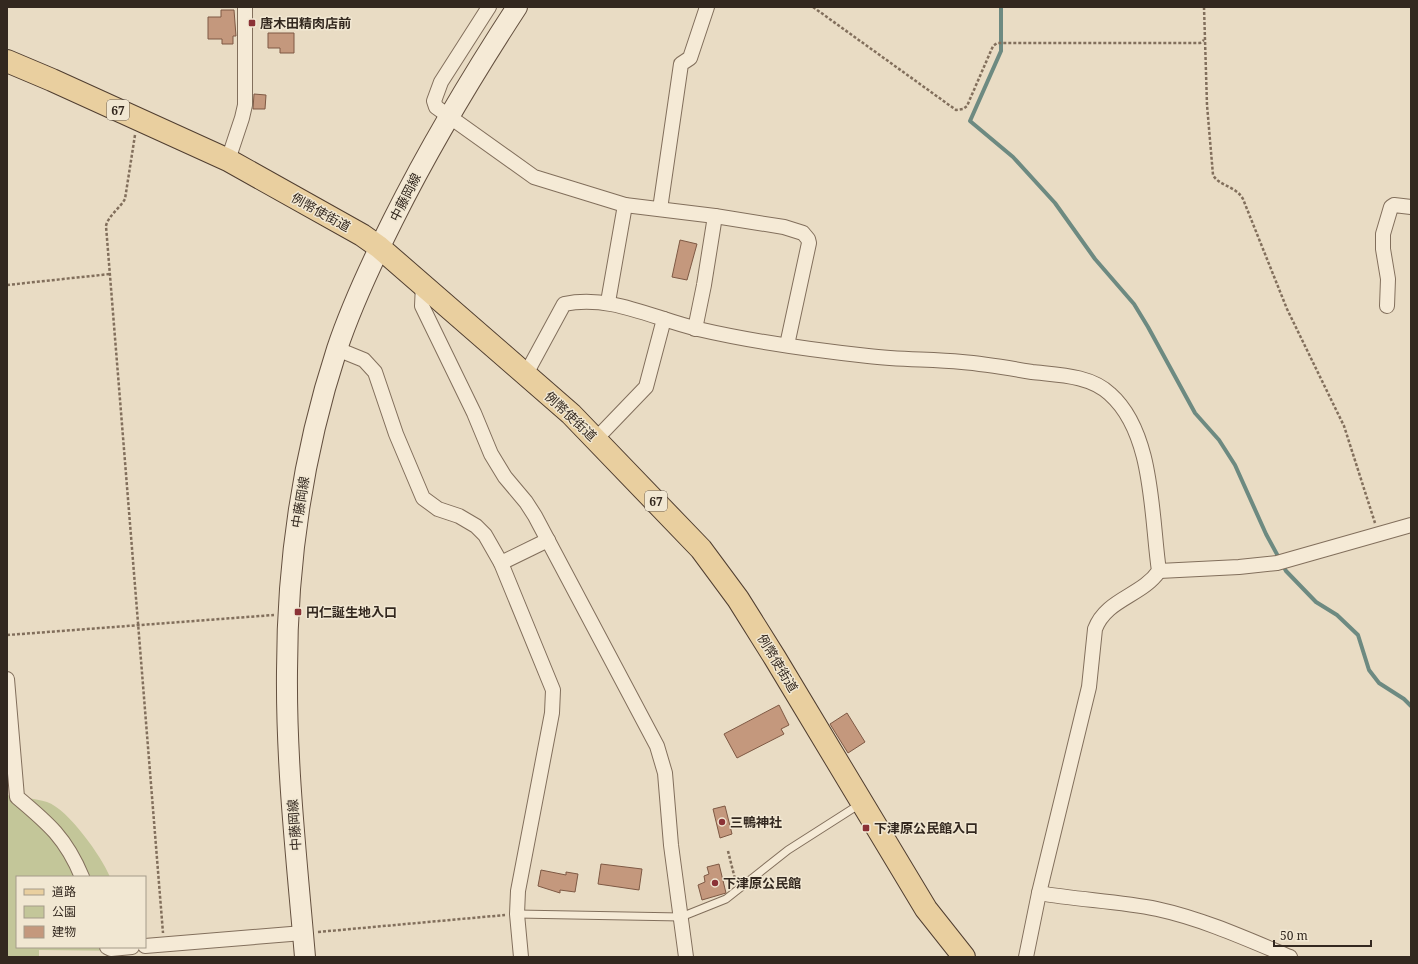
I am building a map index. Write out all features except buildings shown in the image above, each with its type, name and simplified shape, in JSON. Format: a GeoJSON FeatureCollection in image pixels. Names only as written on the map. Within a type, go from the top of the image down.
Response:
{"type":"FeatureCollection","features":[{"type":"Feature","properties":{"kind":"main road","name":"中藤岡線"},"geometry":{"type":"LineString","coordinates":[[305,957],[293,825],[288,722],[288,614],[296,531],[303,480],[337,349],[359,291],[412,181],[469,82],[517,7]]}},
{"type":"Feature","properties":{"kind":"main road","name":"例幣使街道"},"geometry":{"type":"LineString","coordinates":[[7,61],[228,160],[339,221],[379,247],[423,284],[526,374],[596,439],[685,531],[719,572],[775,658],[926,909],[964,957]]}},
{"type":"Feature","properties":{"kind":"street"},"geometry":{"type":"LineString","coordinates":[[228,160],[245,105],[245,7]]}},
{"type":"Feature","properties":{"kind":"street"},"geometry":{"type":"LineString","coordinates":[[489,7],[435,94],[434,101],[436,107],[534,177],[625,205],[715,216],[784,227],[803,233],[808,239],[787,345]]}},
{"type":"Feature","properties":{"kind":"street"},"geometry":{"type":"LineString","coordinates":[[660,209],[681,64],[690,58],[707,7]]}},
{"type":"Feature","properties":{"kind":"street"},"geometry":{"type":"LineString","coordinates":[[608,302],[625,205]]}},
{"type":"Feature","properties":{"kind":"street"},"geometry":{"type":"LineString","coordinates":[[1387,306],[1388,279],[1383,249],[1385,226],[1391,207],[1394,205],[1411,207]]}},
{"type":"Feature","properties":{"kind":"street"},"geometry":{"type":"LineString","coordinates":[[695,329],[715,216]]}},
{"type":"Feature","properties":{"kind":"street"},"geometry":{"type":"LineString","coordinates":[[423,284],[422,306],[461,386],[491,454],[504,477],[526,502],[548,540],[657,746],[665,773],[671,845],[686,957]]}},
{"type":"Feature","properties":{"kind":"street"},"geometry":{"type":"LineString","coordinates":[[526,374],[564,304],[575,302],[608,302],[695,329],[739,338],[868,356],[961,362],[1069,377],[1091,382],[1103,389],[1124,408],[1133,425],[1145,462],[1159,571]]}},
{"type":"Feature","properties":{"kind":"street"},"geometry":{"type":"LineString","coordinates":[[596,439],[646,387],[664,319]]}},
{"type":"Feature","properties":{"kind":"street"},"geometry":{"type":"LineString","coordinates":[[337,349],[364,360],[375,372],[396,434],[423,498],[438,509],[459,516],[476,526],[485,535],[500,563],[553,690],[552,713],[518,891],[517,914],[521,957]]}},
{"type":"Feature","properties":{"kind":"street"},"geometry":{"type":"LineString","coordinates":[[1026,957],[1039,893],[1089,687],[1095,629],[1098,620],[1105,610],[1148,584],[1159,571],[1250,566],[1276,563],[1411,525]]}},
{"type":"Feature","properties":{"kind":"street"},"geometry":{"type":"LineString","coordinates":[[500,563],[548,540]]}},
{"type":"Feature","properties":{"kind":"street"},"geometry":{"type":"LineString","coordinates":[[7,679],[17,797],[43,819],[65,842],[82,876]]}},
{"type":"Feature","properties":{"kind":"street"},"geometry":{"type":"LineString","coordinates":[[1039,893],[1071,899],[1136,905],[1159,910],[1239,935],[1290,957]]}},
{"type":"Feature","properties":{"kind":"street"},"geometry":{"type":"LineString","coordinates":[[146,946],[303,933]]}},
{"type":"Feature","properties":{"kind":"street"},"geometry":{"type":"LineString","coordinates":[[109,948],[122,948]]}},
{"type":"Feature","properties":{"kind":"lane"},"geometry":{"type":"LineString","coordinates":[[517,914],[681,917],[726,898],[788,850],[861,803]]}},
{"type":"Feature","properties":{"kind":"path"},"geometry":{"type":"LineString","coordinates":[[813,7],[956,110],[963,109],[967,106],[993,46],[997,43],[1200,43],[1204,40]]}},
{"type":"Feature","properties":{"kind":"path"},"geometry":{"type":"LineString","coordinates":[[1204,7],[1209,146],[1213,175],[1215,179],[1240,193],[1243,199],[1287,309],[1344,426],[1379,535]]}},
{"type":"Feature","properties":{"kind":"path"},"geometry":{"type":"LineString","coordinates":[[137,119],[125,199],[121,207],[107,220],[110,274],[164,944]]}},
{"type":"Feature","properties":{"kind":"path"},"geometry":{"type":"LineString","coordinates":[[7,285],[110,274]]}},
{"type":"Feature","properties":{"kind":"path"},"geometry":{"type":"LineString","coordinates":[[7,635],[288,614]]}},
{"type":"Feature","properties":{"kind":"path"},"geometry":{"type":"LineString","coordinates":[[728,851],[738,890]]}},
{"type":"Feature","properties":{"kind":"path"},"geometry":{"type":"LineString","coordinates":[[303,933],[517,914]]}},
{"type":"Feature","properties":{"kind":"green space"},"geometry":{"type":"Polygon","coordinates":[[[7,795],[47,802],[55,806],[65,814],[92,846],[110,876],[16,876],[16,948],[132,948],[132,951],[39,950],[39,957],[7,957],[7,795]]]}},
{"type":"Feature","properties":{"kind":"waterway"},"geometry":{"type":"LineString","coordinates":[[1001,7],[1001,51],[970,121],[1013,157],[1055,203],[1095,259],[1134,304],[1195,413],[1219,440],[1235,465],[1266,534],[1286,571],[1316,602],[1337,615],[1358,635],[1369,670],[1379,683],[1404,699],[1411,706]]}},
{"type":"Feature","properties":{"kind":"place","name":"唐木田精肉店前"},"geometry":{"type":"Point","coordinates":[252,23]}},
{"type":"Feature","properties":{"kind":"place","name":"円仁誕生地入口"},"geometry":{"type":"Point","coordinates":[298,612]}},
{"type":"Feature","properties":{"kind":"place","name":"三鴨神社"},"geometry":{"type":"Point","coordinates":[722,822]}},
{"type":"Feature","properties":{"kind":"place","name":"下津原公民館入口"},"geometry":{"type":"Point","coordinates":[866,828]}},
{"type":"Feature","properties":{"kind":"place","name":"下津原公民館"},"geometry":{"type":"Point","coordinates":[715,883]}}]}
